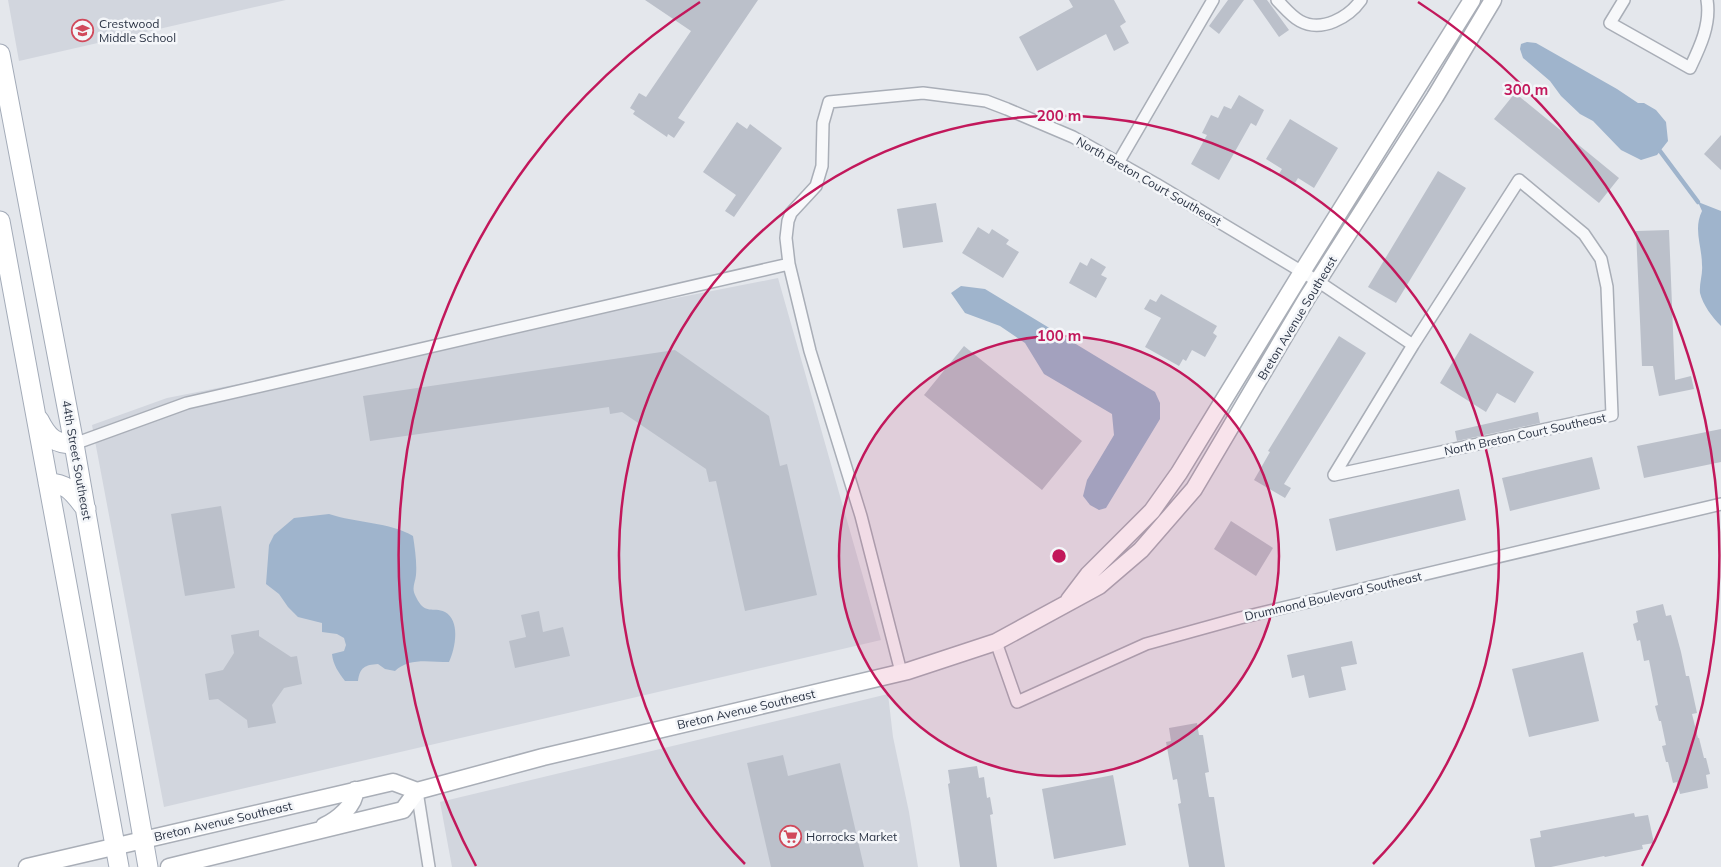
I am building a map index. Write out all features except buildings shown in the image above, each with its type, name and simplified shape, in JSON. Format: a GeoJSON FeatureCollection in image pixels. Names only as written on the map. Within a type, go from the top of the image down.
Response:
{"type":"FeatureCollection","features":[{"type":"Feature","properties":{"kind":"main road","name":"Breton Avenue Southeast"},"geometry":{"type":"LineString","coordinates":[[1066,603],[1088,575],[1152,511],[1174,481],[1472,0]]}},
{"type":"Feature","properties":{"kind":"main road","name":"Breton Avenue Southeast"},"geometry":{"type":"LineString","coordinates":[[27,867],[392,782],[417,791],[543,757],[901,672],[996,642],[1099,586],[1124,566],[1168,520],[1194,489],[1307,298],[1319,282],[1494,0]]}},
{"type":"Feature","properties":{"kind":"main road","name":"44th Street Southeast"},"geometry":{"type":"LineString","coordinates":[[0,54],[74,444],[148,867]]}},
{"type":"Feature","properties":{"kind":"main road"},"geometry":{"type":"LineString","coordinates":[[0,122],[17,141]]}},
{"type":"Feature","properties":{"kind":"main road"},"geometry":{"type":"LineString","coordinates":[[0,221],[119,867]]}},
{"type":"Feature","properties":{"kind":"main road"},"geometry":{"type":"LineString","coordinates":[[34,410],[51,438],[60,444],[74,444]]}},
{"type":"Feature","properties":{"kind":"main road"},"geometry":{"type":"LineString","coordinates":[[48,483],[60,483],[69,489],[86,510]]}},
{"type":"Feature","properties":{"kind":"main road"},"geometry":{"type":"LineString","coordinates":[[306,834],[330,823],[343,812],[355,796],[355,790]]}},
{"type":"Feature","properties":{"kind":"main road"},"geometry":{"type":"LineString","coordinates":[[169,867],[403,810],[417,791]]}},
{"type":"Feature","properties":{"kind":"street"},"geometry":{"type":"LineString","coordinates":[[1118,163],[1213,0]]}},
{"type":"Feature","properties":{"kind":"street"},"geometry":{"type":"LineString","coordinates":[[1277,0],[1301,22],[1325,24],[1337,21],[1349,14],[1361,0]]}},
{"type":"Feature","properties":{"kind":"street"},"geometry":{"type":"LineString","coordinates":[[1624,0],[1610,23],[1690,68],[1704,37],[1707,0]]}},
{"type":"Feature","properties":{"kind":"street","name":"North Breton Court Southeast"},"geometry":{"type":"LineString","coordinates":[[789,264],[786,238],[788,221],[791,213],[816,186],[822,166],[823,123],[829,102],[923,93],[986,101],[1073,137],[1319,282],[1413,345]]}},
{"type":"Feature","properties":{"kind":"street","name":"North Breton Court Southeast"},"geometry":{"type":"LineString","coordinates":[[1520,180],[1584,234],[1601,259],[1607,287],[1612,415],[1334,475],[1413,345],[1520,180]]}},
{"type":"Feature","properties":{"kind":"street"},"geometry":{"type":"LineString","coordinates":[[74,444],[187,403],[789,264],[810,351],[861,516],[901,672]]}},
{"type":"Feature","properties":{"kind":"street","name":"Drummond Boulevard Southeast"},"geometry":{"type":"LineString","coordinates":[[996,642],[1017,702],[1146,644],[1240,618],[1721,504]]}},
{"type":"Feature","properties":{"kind":"street"},"geometry":{"type":"LineString","coordinates":[[417,791],[429,867]]}},
{"type":"Feature","properties":{"kind":"shaded area","name":"Crestwood Middle School"},"geometry":{"type":"Polygon","coordinates":[[[8,0],[286,0],[19,61],[8,0]]]}},
{"type":"Feature","properties":{"kind":"shaded area"},"geometry":{"type":"Polygon","coordinates":[[[778,278],[881,640],[164,807],[92,425],[167,398],[778,278]]]}},
{"type":"Feature","properties":{"kind":"shaded area"},"geometry":{"type":"Polygon","coordinates":[[[888,694],[893,737],[909,812],[918,867],[452,867],[440,802],[888,694]]]}},
{"type":"Feature","properties":{"kind":"water"},"geometry":{"type":"Polygon","coordinates":[[[1527,42],[1536,43],[1638,103],[1644,103],[1656,110],[1666,122],[1668,141],[1657,155],[1641,160],[1621,150],[1593,121],[1580,114],[1561,96],[1550,81],[1523,58],[1520,49],[1521,44],[1527,42]]]}},
{"type":"Feature","properties":{"kind":"water"},"geometry":{"type":"Polygon","coordinates":[[[1698,202],[1721,211],[1721,326],[1708,311],[1700,293],[1702,258],[1698,224],[1702,211],[1698,202]]]}},
{"type":"Feature","properties":{"kind":"water"},"geometry":{"type":"Polygon","coordinates":[[[961,286],[985,289],[1155,392],[1160,403],[1160,419],[1106,508],[1099,510],[1090,505],[1083,496],[1087,480],[1114,435],[1112,414],[1044,374],[1025,343],[1000,326],[965,313],[951,293],[961,286]]]}},
{"type":"Feature","properties":{"kind":"water"},"geometry":{"type":"Polygon","coordinates":[[[329,514],[383,525],[404,531],[413,536],[416,566],[414,588],[416,597],[419,603],[426,609],[445,612],[450,616],[455,628],[455,643],[449,662],[413,662],[395,671],[385,669],[378,664],[370,665],[362,670],[358,681],[345,681],[335,665],[332,654],[344,651],[346,645],[344,638],[337,634],[322,632],[322,623],[298,617],[279,594],[266,584],[269,545],[274,535],[294,518],[329,514]]]}},
{"type":"Feature","properties":{"kind":"waterway"},"geometry":{"type":"LineString","coordinates":[[1660,151],[1698,202]]}},
{"type":"Feature","properties":{"kind":"place","name":"Crestwood Middle School"},"geometry":{"type":"Point","coordinates":[83,30]}},
{"type":"Feature","properties":{"kind":"place","name":"Horrocks Market"},"geometry":{"type":"Point","coordinates":[790,836]}}]}
